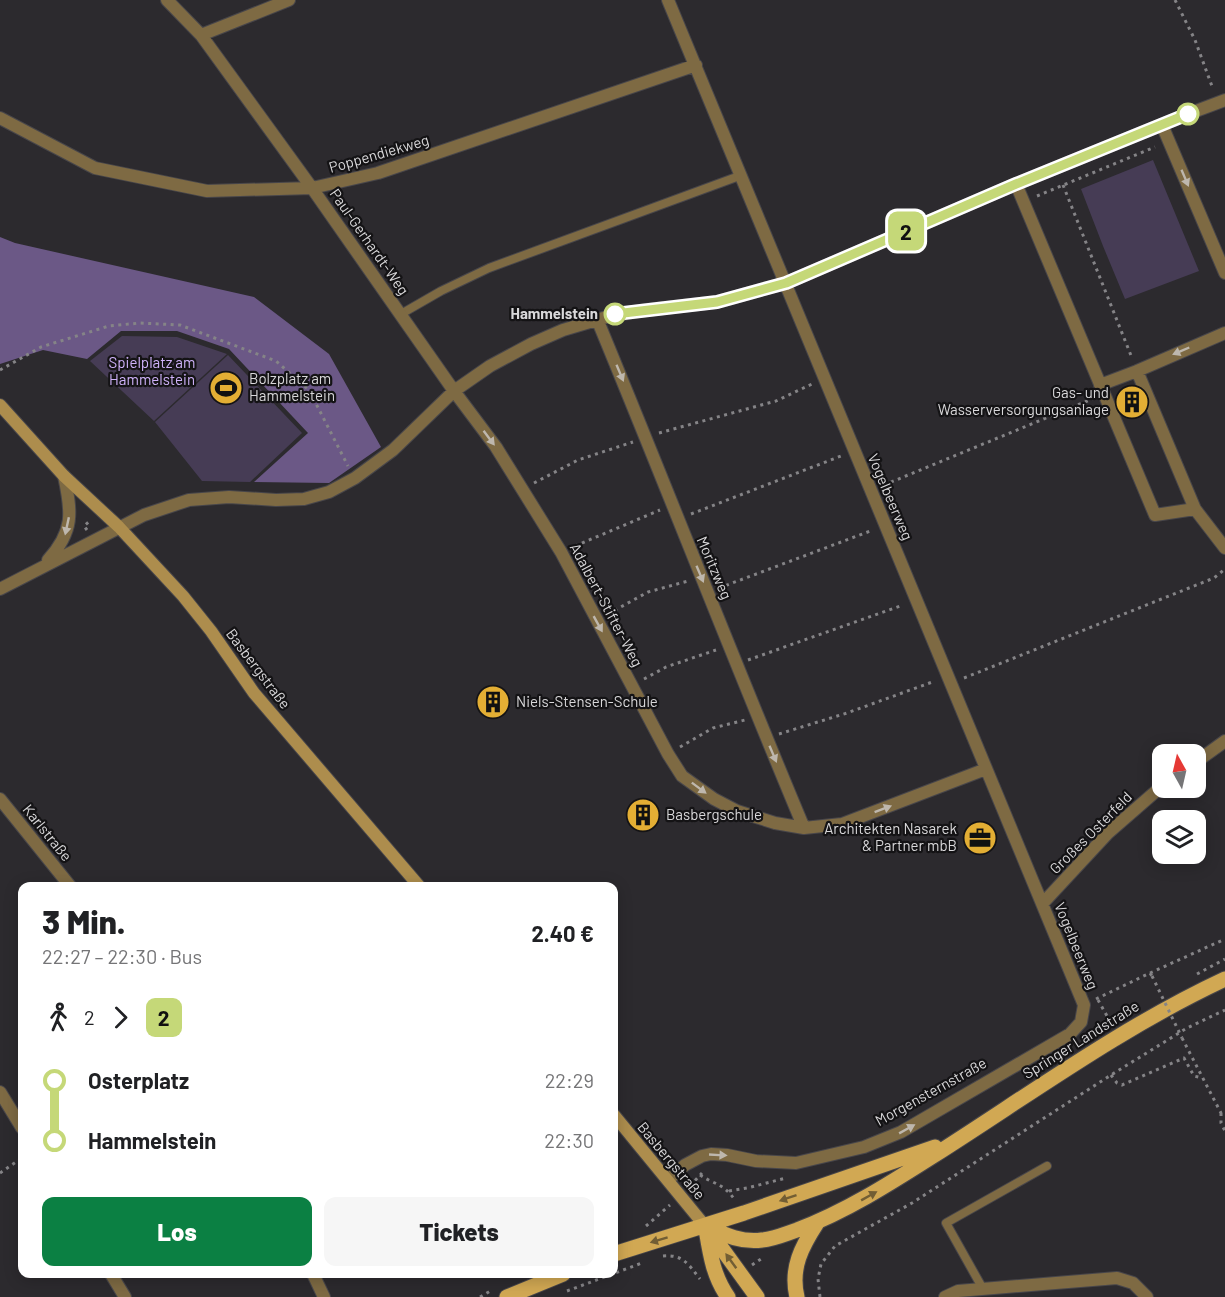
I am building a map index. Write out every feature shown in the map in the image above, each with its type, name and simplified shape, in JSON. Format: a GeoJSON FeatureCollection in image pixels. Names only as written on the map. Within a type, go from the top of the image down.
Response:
{"type":"FeatureCollection","features":[{"type":"Feature","properties":{"kind":"main road","name":"Basbergstraße"},"geometry":{"type":"LineString","coordinates":[[0,405],[64,476],[119,527],[183,596],[211,631],[254,693],[416,882]]}},
{"type":"Feature","properties":{"kind":"main road","name":"Springer Landstraße"},"geometry":{"type":"LineString","coordinates":[[705,1226],[732,1238],[759,1241],[817,1223],[873,1194],[1083,1058],[1146,1020],[1225,979]]}},
{"type":"Feature","properties":{"kind":"main road","name":"Basbergstraße"},"geometry":{"type":"LineString","coordinates":[[618,1120],[705,1226]]}},
{"type":"Feature","properties":{"kind":"main road","name":"Springer Landstraße"},"geometry":{"type":"LineString","coordinates":[[705,1226],[961,1138]]}},
{"type":"Feature","properties":{"kind":"main road"},"geometry":{"type":"LineString","coordinates":[[797,1297],[795,1270],[798,1258],[817,1223]]}},
{"type":"Feature","properties":{"kind":"main road"},"geometry":{"type":"LineString","coordinates":[[618,1253],[705,1226]]}},
{"type":"Feature","properties":{"kind":"main road"},"geometry":{"type":"LineString","coordinates":[[705,1226],[757,1297]]}},
{"type":"Feature","properties":{"kind":"main road"},"geometry":{"type":"LineString","coordinates":[[705,1226],[711,1263],[724,1292]]}},
{"type":"Feature","properties":{"kind":"main road"},"geometry":{"type":"LineString","coordinates":[[507,1297],[553,1278]]}},
{"type":"Feature","properties":{"kind":"street","name":"Paul-Gerhardt-Weg"},"geometry":{"type":"LineString","coordinates":[[167,0],[201,35],[312,188],[454,391]]}},
{"type":"Feature","properties":{"kind":"street"},"geometry":{"type":"LineString","coordinates":[[201,35],[289,0]]}},
{"type":"Feature","properties":{"kind":"street","name":"Vogelbeerweg"},"geometry":{"type":"LineString","coordinates":[[673,2],[696,65],[854,451],[1084,1005]]}},
{"type":"Feature","properties":{"kind":"street","name":"Poppendiekweg"},"geometry":{"type":"LineString","coordinates":[[0,118],[95,168],[207,191],[312,188],[378,173],[696,65]]}},
{"type":"Feature","properties":{"kind":"street"},"geometry":{"type":"LineString","coordinates":[[0,589],[119,527],[152,512],[189,500],[229,497],[304,499],[329,492],[354,478],[393,450],[454,391],[490,366],[531,344],[563,330],[615,314],[717,302],[786,283],[1016,184],[1222,101]]}},
{"type":"Feature","properties":{"kind":"street"},"geometry":{"type":"LineString","coordinates":[[1162,125],[1225,273]]}},
{"type":"Feature","properties":{"kind":"street"},"geometry":{"type":"LineString","coordinates":[[1016,184],[1155,515],[1195,509]]}},
{"type":"Feature","properties":{"kind":"street","name":"Moritzweg"},"geometry":{"type":"LineString","coordinates":[[597,319],[804,828]]}},
{"type":"Feature","properties":{"kind":"street"},"geometry":{"type":"LineString","coordinates":[[1102,389],[1137,371],[1225,333]]}},
{"type":"Feature","properties":{"kind":"street"},"geometry":{"type":"LineString","coordinates":[[1137,371],[1195,509],[1225,548]]}},
{"type":"Feature","properties":{"kind":"street","name":"Adalbert-Stifter-Weg"},"geometry":{"type":"LineString","coordinates":[[454,391],[496,447],[561,552],[668,754],[682,776],[714,799],[737,811],[775,823],[804,828],[842,824],[986,769]]}},
{"type":"Feature","properties":{"kind":"street"},"geometry":{"type":"LineString","coordinates":[[41,568],[59,547],[68,527],[69,501],[64,476]]}},
{"type":"Feature","properties":{"kind":"street"},"geometry":{"type":"LineString","coordinates":[[1206,755],[1225,741]]}},
{"type":"Feature","properties":{"kind":"street","name":"Großes Osterfeld"},"geometry":{"type":"LineString","coordinates":[[1042,903],[1108,834],[1152,795]]}},
{"type":"Feature","properties":{"kind":"street","name":"Karlstraße"},"geometry":{"type":"LineString","coordinates":[[0,799],[67,882]]}},
{"type":"Feature","properties":{"kind":"street","name":"Morgensternstraße"},"geometry":{"type":"LineString","coordinates":[[668,1180],[685,1165],[702,1155],[721,1154],[756,1161],[796,1163],[864,1147],[901,1132],[1070,1034],[1082,1022],[1084,1005]]}},
{"type":"Feature","properties":{"kind":"street"},"geometry":{"type":"LineString","coordinates":[[0,1092],[18,1121]]}},
{"type":"Feature","properties":{"kind":"street"},"geometry":{"type":"LineString","coordinates":[[113,1278],[125,1297]]}},
{"type":"Feature","properties":{"kind":"street"},"geometry":{"type":"LineString","coordinates":[[315,1278],[324,1297]]}},
{"type":"Feature","properties":{"kind":"street"},"geometry":{"type":"LineString","coordinates":[[945,1297],[958,1291],[1117,1278],[1133,1283],[1147,1297]]}},
{"type":"Feature","properties":{"kind":"lane"},"geometry":{"type":"LineString","coordinates":[[401,314],[441,291],[489,268],[742,175]]}},
{"type":"Feature","properties":{"kind":"lane"},"geometry":{"type":"LineString","coordinates":[[983,1289],[946,1223],[1047,1166]]}},
{"type":"Feature","properties":{"kind":"path"},"geometry":{"type":"LineString","coordinates":[[1175,0],[1222,101]]}},
{"type":"Feature","properties":{"kind":"path"},"geometry":{"type":"LineString","coordinates":[[1024,202],[1169,141]]}},
{"type":"Feature","properties":{"kind":"path"},"geometry":{"type":"LineString","coordinates":[[1063,186],[1137,371]]}},
{"type":"Feature","properties":{"kind":"path"},"geometry":{"type":"LineString","coordinates":[[0,370],[41,347],[109,326],[140,323],[180,325],[276,361],[309,390],[354,478]]}},
{"type":"Feature","properties":{"kind":"path"},"geometry":{"type":"LineString","coordinates":[[523,489],[578,460],[646,437],[776,401],[825,378]]}},
{"type":"Feature","properties":{"kind":"path"},"geometry":{"type":"LineString","coordinates":[[872,490],[1102,389]]}},
{"type":"Feature","properties":{"kind":"path"},"geometry":{"type":"LineString","coordinates":[[678,519],[854,451]]}},
{"type":"Feature","properties":{"kind":"path"},"geometry":{"type":"LineString","coordinates":[[561,552],[672,505]]}},
{"type":"Feature","properties":{"kind":"path"},"geometry":{"type":"LineString","coordinates":[[708,592],[886,525]]}},
{"type":"Feature","properties":{"kind":"path"},"geometry":{"type":"LineString","coordinates":[[766,738],[949,680],[1214,578],[1225,569]]}},
{"type":"Feature","properties":{"kind":"path"},"geometry":{"type":"LineString","coordinates":[[596,620],[648,592],[701,577]]}},
{"type":"Feature","properties":{"kind":"path"},"geometry":{"type":"LineString","coordinates":[[737,664],[916,600]]}},
{"type":"Feature","properties":{"kind":"path"},"geometry":{"type":"LineString","coordinates":[[632,685],[666,667],[730,645]]}},
{"type":"Feature","properties":{"kind":"path"},"geometry":{"type":"LineString","coordinates":[[668,754],[713,728],[758,717]]}},
{"type":"Feature","properties":{"kind":"path"},"geometry":{"type":"LineString","coordinates":[[1084,1005],[1225,939]]}},
{"type":"Feature","properties":{"kind":"path"},"geometry":{"type":"LineString","coordinates":[[1151,974],[1202,1078],[1223,1114],[1221,1123],[1225,1131]]}},
{"type":"Feature","properties":{"kind":"path"},"geometry":{"type":"LineString","coordinates":[[1097,999],[1113,1025]]}},
{"type":"Feature","properties":{"kind":"path"},"geometry":{"type":"LineString","coordinates":[[819,1297],[818,1279],[821,1264],[835,1246],[912,1203],[1187,1028],[1225,1010]]}},
{"type":"Feature","properties":{"kind":"path"},"geometry":{"type":"LineString","coordinates":[[1111,1075],[1117,1083],[1122,1085],[1184,1058],[1194,1076],[1202,1078]]}},
{"type":"Feature","properties":{"kind":"path"},"geometry":{"type":"LineString","coordinates":[[0,1173],[18,1161]]}},
{"type":"Feature","properties":{"kind":"path"},"geometry":{"type":"LineString","coordinates":[[700,1175],[729,1191],[744,1213]]}},
{"type":"Feature","properties":{"kind":"path"},"geometry":{"type":"LineString","coordinates":[[647,1226],[681,1196]]}},
{"type":"Feature","properties":{"kind":"path"},"geometry":{"type":"LineString","coordinates":[[661,1256],[676,1257],[687,1262],[711,1292],[724,1292]]}},
{"type":"Feature","properties":{"kind":"path"},"geometry":{"type":"LineString","coordinates":[[740,1273],[766,1256]]}},
{"type":"Feature","properties":{"kind":"path"},"geometry":{"type":"LineString","coordinates":[[618,1272],[651,1260]]}},
{"type":"Feature","properties":{"kind":"path"},"geometry":{"type":"LineString","coordinates":[[560,1293],[601,1278]]}},
{"type":"Feature","properties":{"kind":"green space"},"geometry":{"type":"Polygon","coordinates":[[[1153,160],[1199,271],[1125,299],[1081,189],[1153,160]]]}},
{"type":"Feature","properties":{"kind":"green space","name":"Spielplatz am Hammelstein"},"geometry":{"type":"Polygon","coordinates":[[[122,336],[177,337],[227,354],[154,421],[90,361],[122,336]]]}},
{"type":"Feature","properties":{"kind":"green space","name":"Bolzplatz am Hammelstein"},"geometry":{"type":"Polygon","coordinates":[[[228,355],[302,433],[250,482],[202,481],[155,422],[228,355]]]}},
{"type":"Feature","properties":{"kind":"shaded area"},"geometry":{"type":"Polygon","coordinates":[[[0,237],[15,243],[254,297],[329,354],[381,447],[329,483],[254,482],[308,433],[229,349],[177,331],[121,331],[87,359],[43,350],[0,364],[0,237]]]}},
{"type":"Feature","properties":{"kind":"bus line","name":"2"},"geometry":{"type":"LineString","coordinates":[[615,314],[717,302],[786,283],[1016,184],[1188,114]]}},
{"type":"Feature","properties":{"kind":"place","name":"Hammelstein"},"geometry":{"type":"Point","coordinates":[615,314]}},
{"type":"Feature","properties":{"kind":"place","name":"Bolzplatz am Hammelstein"},"geometry":{"type":"Point","coordinates":[226,388]}},
{"type":"Feature","properties":{"kind":"place","name":"Gas- und Wasserversorgungsanlage"},"geometry":{"type":"Point","coordinates":[1132,402]}},
{"type":"Feature","properties":{"kind":"place","name":"Niels-Stensen-Schule"},"geometry":{"type":"Point","coordinates":[493,702]}},
{"type":"Feature","properties":{"kind":"place","name":"Basbergschule"},"geometry":{"type":"Point","coordinates":[643,815]}},
{"type":"Feature","properties":{"kind":"place","name":"Architekten Nasarek & Partner mbB"},"geometry":{"type":"Point","coordinates":[980,838]}}]}
